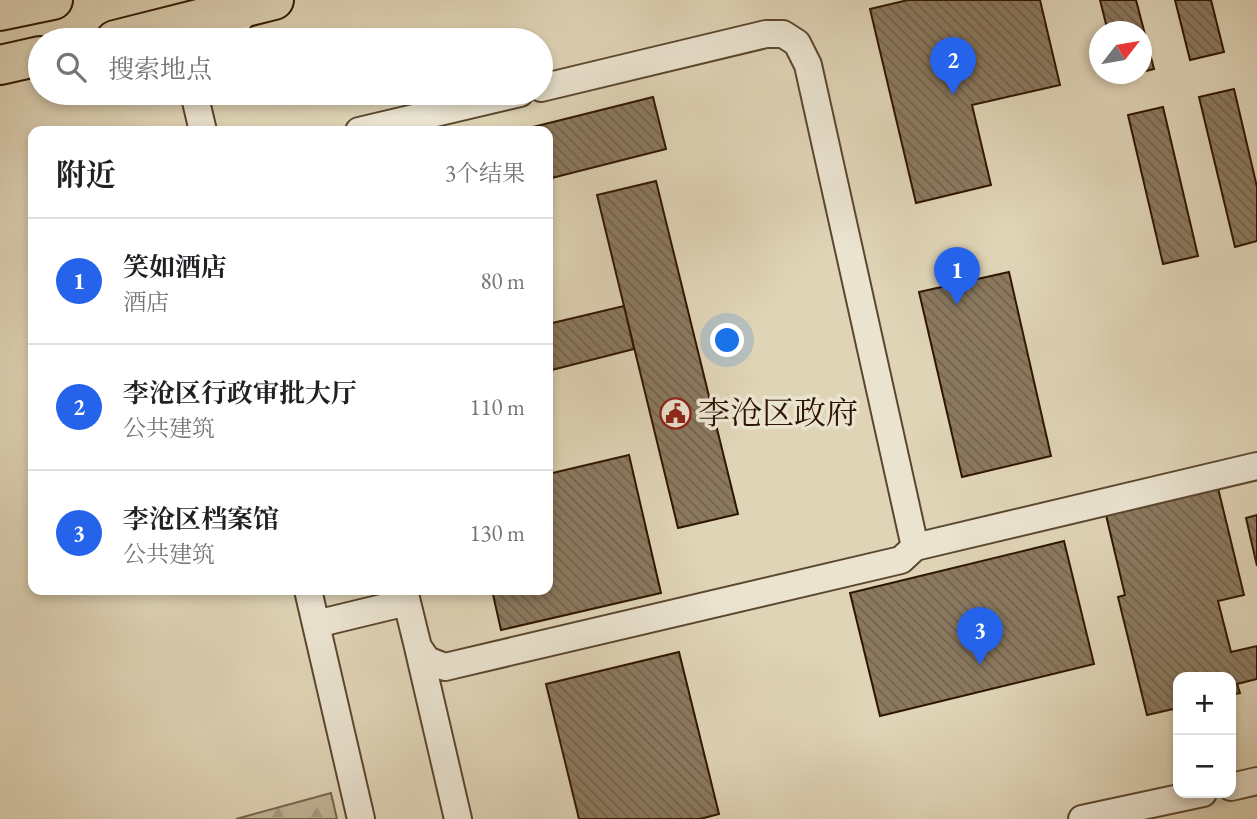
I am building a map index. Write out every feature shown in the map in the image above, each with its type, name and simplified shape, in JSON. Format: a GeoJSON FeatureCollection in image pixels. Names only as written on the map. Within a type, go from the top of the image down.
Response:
{"type":"FeatureCollection","features":[{"type":"Feature","properties":{"kind":"highway"},"geometry":{"type":"LineString","coordinates":[[0,11],[52,0]]}},
{"type":"Feature","properties":{"kind":"highway"},"geometry":{"type":"LineString","coordinates":[[157,28],[262,3]]}},
{"type":"Feature","properties":{"kind":"highway"},"geometry":{"type":"LineString","coordinates":[[0,65],[28,59]]}},
{"type":"Feature","properties":{"kind":"street"},"geometry":{"type":"LineString","coordinates":[[236,28],[262,3]]}},
{"type":"Feature","properties":{"kind":"street"},"geometry":{"type":"LineString","coordinates":[[553,85],[766,34],[783,34],[797,43],[808,65],[915,547]]}},
{"type":"Feature","properties":{"kind":"street"},"geometry":{"type":"LineString","coordinates":[[197,105],[202,126]]}},
{"type":"Feature","properties":{"kind":"street"},"geometry":{"type":"LineString","coordinates":[[380,126],[469,105]]}},
{"type":"Feature","properties":{"kind":"street"},"geometry":{"type":"LineString","coordinates":[[418,647],[427,660],[445,667],[901,560],[915,547],[1257,466]]}},
{"type":"Feature","properties":{"kind":"street"},"geometry":{"type":"LineString","coordinates":[[309,595],[361,819]]}},
{"type":"Feature","properties":{"kind":"street"},"geometry":{"type":"LineString","coordinates":[[316,624],[405,596],[457,819]]}},
{"type":"Feature","properties":{"kind":"street"},"geometry":{"type":"LineString","coordinates":[[1236,786],[1257,781]]}},
{"type":"Feature","properties":{"kind":"street"},"geometry":{"type":"LineString","coordinates":[[1082,819],[1180,798]]}},
{"type":"Feature","properties":{"kind":"green space"},"geometry":{"type":"Polygon","coordinates":[[[331,793],[337,819],[236,819],[331,793]]]}},
{"type":"Feature","properties":{"kind":"building"},"geometry":{"type":"Polygon","coordinates":[[[908,0],[1040,0],[1060,85],[972,105],[991,185],[916,203],[870,9],[908,0]]]}},
{"type":"Feature","properties":{"kind":"building"},"geometry":{"type":"Polygon","coordinates":[[[1100,0],[1136,0],[1141,21],[1105,21],[1100,0]]]}},
{"type":"Feature","properties":{"kind":"building"},"geometry":{"type":"Polygon","coordinates":[[[1175,0],[1211,0],[1224,52],[1190,60],[1175,0]]]}},
{"type":"Feature","properties":{"kind":"building"},"geometry":{"type":"Polygon","coordinates":[[[1234,89],[1257,187],[1257,241],[1235,247],[1199,97],[1234,89]]]}},
{"type":"Feature","properties":{"kind":"building"},"geometry":{"type":"Polygon","coordinates":[[[653,97],[666,149],[553,178],[553,126],[537,126],[653,97]]]}},
{"type":"Feature","properties":{"kind":"building"},"geometry":{"type":"Polygon","coordinates":[[[1163,107],[1198,256],[1163,264],[1128,115],[1163,107]]]}},
{"type":"Feature","properties":{"kind":"building"},"geometry":{"type":"Polygon","coordinates":[[[656,181],[738,514],[678,528],[597,195],[656,181]]]}},
{"type":"Feature","properties":{"kind":"building"},"geometry":{"type":"Polygon","coordinates":[[[1009,272],[1051,456],[962,477],[919,292],[1009,272]]]}},
{"type":"Feature","properties":{"kind":"building"},"geometry":{"type":"Polygon","coordinates":[[[624,306],[634,349],[553,370],[553,323],[624,306]]]}},
{"type":"Feature","properties":{"kind":"building"},"geometry":{"type":"Polygon","coordinates":[[[629,455],[661,593],[501,630],[493,595],[553,595],[553,473],[629,455]]]}},
{"type":"Feature","properties":{"kind":"building"},"geometry":{"type":"Polygon","coordinates":[[[1218,488],[1244,595],[1218,601],[1231,652],[1257,646],[1257,679],[1237,684],[1240,693],[1236,694],[1236,672],[1173,672],[1173,709],[1147,715],[1118,597],[1125,595],[1106,515],[1218,488]]]}},
{"type":"Feature","properties":{"kind":"building"},"geometry":{"type":"Polygon","coordinates":[[[1257,515],[1257,566],[1246,518],[1257,515]]]}},
{"type":"Feature","properties":{"kind":"building"},"geometry":{"type":"Polygon","coordinates":[[[1064,541],[1094,664],[880,716],[850,593],[1064,541]]]}},
{"type":"Feature","properties":{"kind":"building"},"geometry":{"type":"Polygon","coordinates":[[[679,652],[719,814],[700,819],[579,819],[546,684],[679,652]]]}},
{"type":"Feature","properties":{"kind":"place","name":"李沧区行政审批大厅"},"geometry":{"type":"Point","coordinates":[953,95]}},
{"type":"Feature","properties":{"kind":"place","name":"笑如酒店"},"geometry":{"type":"Point","coordinates":[957,305]}},
{"type":"Feature","properties":{"kind":"place","name":"李沧区政府"},"geometry":{"type":"Point","coordinates":[675,413]}},
{"type":"Feature","properties":{"kind":"place","name":"李沧区档案馆"},"geometry":{"type":"Point","coordinates":[980,665]}}]}
